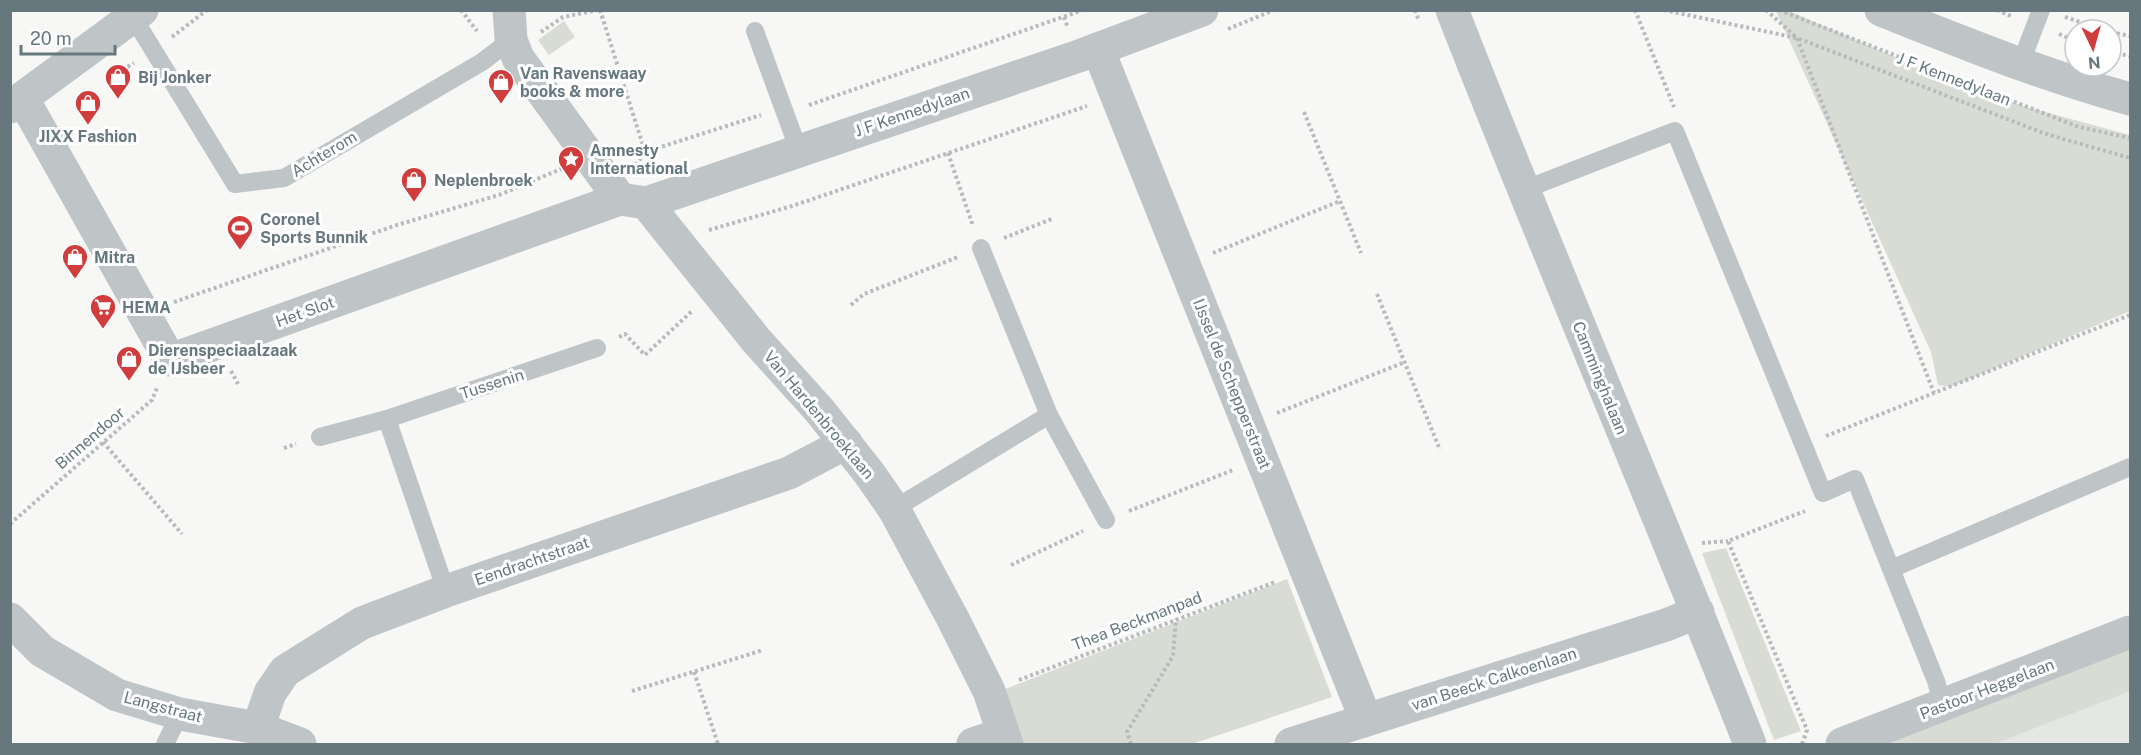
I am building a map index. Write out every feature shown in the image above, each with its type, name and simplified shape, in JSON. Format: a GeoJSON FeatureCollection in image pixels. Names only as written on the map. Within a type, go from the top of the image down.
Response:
{"type":"FeatureCollection","features":[{"type":"Feature","properties":{"kind":"street","name":"J F Kennedylaan"},"geometry":{"type":"LineString","coordinates":[[633,201],[799,151],[1098,49],[1202,10]]}},
{"type":"Feature","properties":{"kind":"street","name":"Camminghalaan"},"geometry":{"type":"LineString","coordinates":[[1452,10],[1523,190],[1698,612],[1750,744]]}},
{"type":"Feature","properties":{"kind":"street"},"geometry":{"type":"LineString","coordinates":[[1881,10],[2020,65],[2081,86],[2130,99]]}},
{"type":"Feature","properties":{"kind":"street"},"geometry":{"type":"LineString","coordinates":[[138,14],[17,103],[170,360]]}},
{"type":"Feature","properties":{"kind":"street","name":"Van Hardenbroeklaan"},"geometry":{"type":"LineString","coordinates":[[505,34],[518,58],[633,201],[674,240],[846,443],[894,509],[989,691],[1005,739]]}},
{"type":"Feature","properties":{"kind":"street","name":"IJssel de Schepperstraat"},"geometry":{"type":"LineString","coordinates":[[1098,49],[1366,720]]}},
{"type":"Feature","properties":{"kind":"street","name":"Het Slot"},"geometry":{"type":"LineString","coordinates":[[170,360],[633,201]]}},
{"type":"Feature","properties":{"kind":"street","name":"Eendrachtstraat"},"geometry":{"type":"LineString","coordinates":[[258,728],[270,693],[285,671],[362,623],[446,591],[789,472],[846,443]]}},
{"type":"Feature","properties":{"kind":"street","name":"van Beeck Calkoenlaan"},"geometry":{"type":"LineString","coordinates":[[1291,744],[1666,625],[1698,612]]}},
{"type":"Feature","properties":{"kind":"street","name":"Langstraat"},"geometry":{"type":"LineString","coordinates":[[10,620],[42,651],[117,695],[180,714],[258,728],[300,744]]}},
{"type":"Feature","properties":{"kind":"street","name":"Pastoor Heggelaan"},"geometry":{"type":"LineString","coordinates":[[1842,744],[2130,632]]}},
{"type":"Feature","properties":{"kind":"street"},"geometry":{"type":"LineString","coordinates":[[973,744],[1005,739]]}},
{"type":"Feature","properties":{"kind":"lane"},"geometry":{"type":"LineString","coordinates":[[2020,65],[2049,12]]}},
{"type":"Feature","properties":{"kind":"lane","name":"Achterom"},"geometry":{"type":"LineString","coordinates":[[138,14],[235,184],[284,178],[482,62],[505,34]]}},
{"type":"Feature","properties":{"kind":"lane"},"geometry":{"type":"LineString","coordinates":[[755,31],[799,151]]}},
{"type":"Feature","properties":{"kind":"lane"},"geometry":{"type":"LineString","coordinates":[[1523,190],[1675,131],[1823,493],[1855,479],[1936,681],[1943,706]]}},
{"type":"Feature","properties":{"kind":"lane"},"geometry":{"type":"LineString","coordinates":[[981,248],[1049,415],[1106,520]]}},
{"type":"Feature","properties":{"kind":"lane","name":"Tussenin"},"geometry":{"type":"LineString","coordinates":[[320,437],[387,418],[597,348]]}},
{"type":"Feature","properties":{"kind":"lane"},"geometry":{"type":"LineString","coordinates":[[894,509],[1049,415]]}},
{"type":"Feature","properties":{"kind":"lane"},"geometry":{"type":"LineString","coordinates":[[387,418],[446,591]]}},
{"type":"Feature","properties":{"kind":"lane"},"geometry":{"type":"LineString","coordinates":[[1891,569],[2130,467]]}},
{"type":"Feature","properties":{"kind":"lane"},"geometry":{"type":"LineString","coordinates":[[165,744],[180,714]]}},
{"type":"Feature","properties":{"kind":"path"},"geometry":{"type":"LineString","coordinates":[[461,10],[505,34],[543,32],[564,16],[599,10],[645,152]]}},
{"type":"Feature","properties":{"kind":"path"},"geometry":{"type":"LineString","coordinates":[[633,201],[627,178],[645,152],[764,114],[785,113],[1083,10]]}},
{"type":"Feature","properties":{"kind":"path"},"geometry":{"type":"LineString","coordinates":[[1635,10],[1677,115],[1675,131]]}},
{"type":"Feature","properties":{"kind":"path"},"geometry":{"type":"LineString","coordinates":[[1664,10],[1797,38],[2046,134],[2130,158]]}},
{"type":"Feature","properties":{"kind":"path"},"geometry":{"type":"LineString","coordinates":[[1766,10],[1797,38],[1934,393]]}},
{"type":"Feature","properties":{"kind":"path","name":"J F Kennedylaan"},"geometry":{"type":"LineString","coordinates":[[1779,10],[2079,127],[2130,138]]}},
{"type":"Feature","properties":{"kind":"path"},"geometry":{"type":"LineString","coordinates":[[2049,12],[2067,18]]}},
{"type":"Feature","properties":{"kind":"path"},"geometry":{"type":"LineString","coordinates":[[674,240],[792,206],[1097,103],[1115,90]]}},
{"type":"Feature","properties":{"kind":"path"},"geometry":{"type":"LineString","coordinates":[[1304,112],[1361,253]]}},
{"type":"Feature","properties":{"kind":"path"},"geometry":{"type":"LineString","coordinates":[[948,153],[981,248]]}},
{"type":"Feature","properties":{"kind":"path"},"geometry":{"type":"LineString","coordinates":[[167,305],[397,225],[500,195],[569,166]]}},
{"type":"Feature","properties":{"kind":"path"},"geometry":{"type":"LineString","coordinates":[[1205,256],[1340,201]]}},
{"type":"Feature","properties":{"kind":"path"},"geometry":{"type":"LineString","coordinates":[[851,305],[864,294],[1054,218]]}},
{"type":"Feature","properties":{"kind":"path"},"geometry":{"type":"LineString","coordinates":[[597,348],[625,334],[645,355],[714,289]]}},
{"type":"Feature","properties":{"kind":"path"},"geometry":{"type":"LineString","coordinates":[[1377,294],[1440,450]]}},
{"type":"Feature","properties":{"kind":"path"},"geometry":{"type":"LineString","coordinates":[[1803,445],[2130,315]]}},
{"type":"Feature","properties":{"kind":"path","name":"Binnendoor"},"geometry":{"type":"LineString","coordinates":[[10,524],[152,400],[170,360]]}},
{"type":"Feature","properties":{"kind":"path"},"geometry":{"type":"LineString","coordinates":[[1268,417],[1405,362]]}},
{"type":"Feature","properties":{"kind":"path"},"geometry":{"type":"LineString","coordinates":[[104,442],[182,534]]}},
{"type":"Feature","properties":{"kind":"path"},"geometry":{"type":"LineString","coordinates":[[1011,565],[1106,520],[1262,459]]}},
{"type":"Feature","properties":{"kind":"path"},"geometry":{"type":"LineString","coordinates":[[1803,744],[1808,730],[1728,541],[1817,506],[1823,493]]}},
{"type":"Feature","properties":{"kind":"path","name":"Thea Beckmanpad"},"geometry":{"type":"LineString","coordinates":[[989,691],[1307,570]]}},
{"type":"Feature","properties":{"kind":"path"},"geometry":{"type":"LineString","coordinates":[[1131,744],[1127,732],[1173,656],[1176,618]]}},
{"type":"Feature","properties":{"kind":"path"},"geometry":{"type":"LineString","coordinates":[[632,691],[763,650]]}},
{"type":"Feature","properties":{"kind":"path"},"geometry":{"type":"LineString","coordinates":[[694,672],[718,744]]}},
{"type":"Feature","properties":{"kind":"shaded area"},"geometry":{"type":"Polygon","coordinates":[[[1776,11],[1789,11],[1907,62],[2026,107],[2130,135],[2130,311],[1950,387],[1938,385],[1931,352],[1776,11]]]}},
{"type":"Feature","properties":{"kind":"shaded area"},"geometry":{"type":"Polygon","coordinates":[[[564,21],[575,37],[549,55],[538,40],[564,21]]]}},
{"type":"Feature","properties":{"kind":"shaded area"},"geometry":{"type":"Polygon","coordinates":[[[1726,548],[1801,731],[1774,740],[1702,553],[1726,548]]]}},
{"type":"Feature","properties":{"kind":"shaded area"},"geometry":{"type":"Polygon","coordinates":[[[1287,579],[1332,697],[1192,744],[1015,744],[995,693],[1287,579]]]}},
{"type":"Feature","properties":{"kind":"shaded area"},"geometry":{"type":"Polygon","coordinates":[[[2130,648],[2130,691],[1994,744],[1884,744],[2130,648]]]}},
{"type":"Feature","properties":{"kind":"shaded area"},"geometry":{"type":"Polygon","coordinates":[[[2130,690],[2130,744],[1992,744],[2130,690]]]}},
{"type":"Feature","properties":{"kind":"place","name":"Bij Jonker"},"geometry":{"type":"Point","coordinates":[118,100]}},
{"type":"Feature","properties":{"kind":"place","name":"Van Ravenswaay books & more"},"geometry":{"type":"Point","coordinates":[501,105]}},
{"type":"Feature","properties":{"kind":"place","name":"JIXX Fashion"},"geometry":{"type":"Point","coordinates":[88,126]}},
{"type":"Feature","properties":{"kind":"place","name":"Amnesty International"},"geometry":{"type":"Point","coordinates":[571,182]}},
{"type":"Feature","properties":{"kind":"place","name":"Neplenbroek"},"geometry":{"type":"Point","coordinates":[414,203]}},
{"type":"Feature","properties":{"kind":"place","name":"Coronel Sports Bunnik"},"geometry":{"type":"Point","coordinates":[240,251]}},
{"type":"Feature","properties":{"kind":"place","name":"Mitra"},"geometry":{"type":"Point","coordinates":[75,280]}},
{"type":"Feature","properties":{"kind":"place","name":"HEMA"},"geometry":{"type":"Point","coordinates":[103,330]}},
{"type":"Feature","properties":{"kind":"place","name":"Dierenspeciaalzaak de IJsbeer"},"geometry":{"type":"Point","coordinates":[129,382]}}]}
